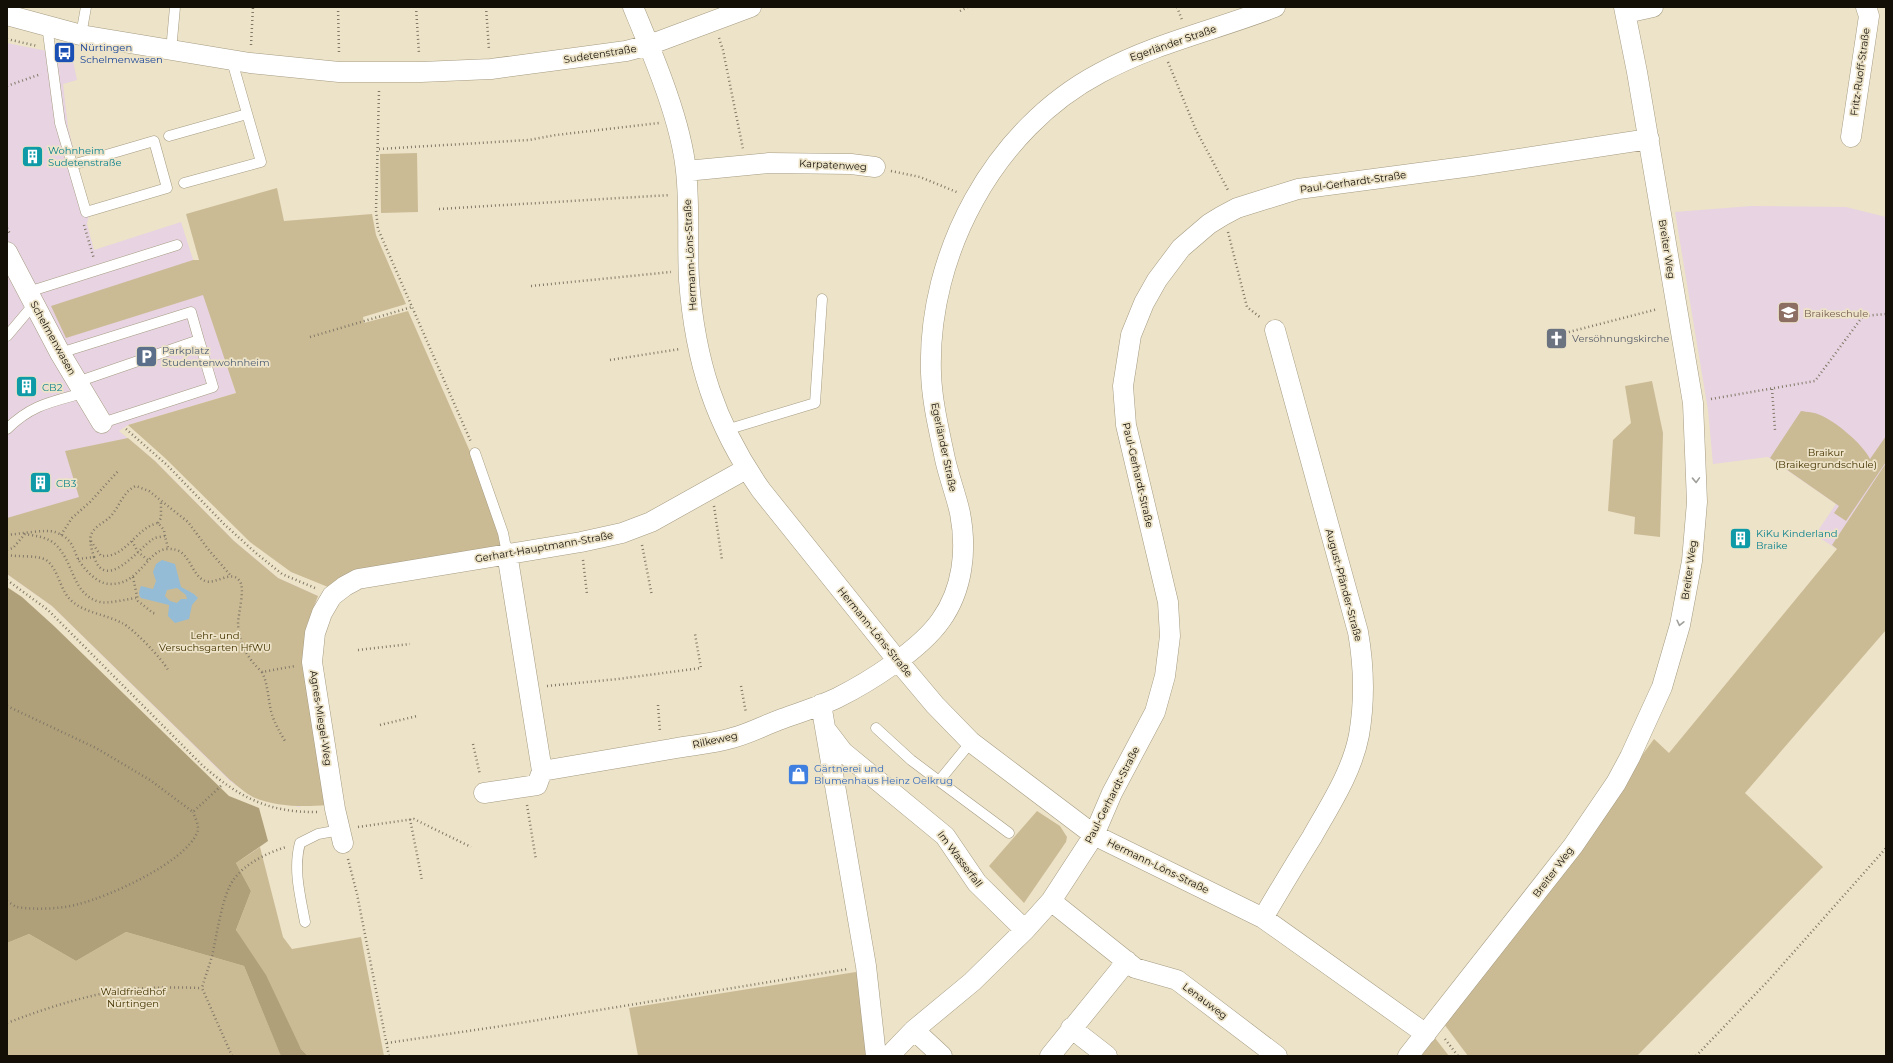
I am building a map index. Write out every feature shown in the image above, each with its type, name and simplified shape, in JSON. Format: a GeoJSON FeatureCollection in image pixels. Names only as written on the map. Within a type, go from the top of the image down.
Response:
{"type":"FeatureCollection","features":[{"type":"Feature","properties":{"kind":"street","name":"Hermann-Löns-Straße"},"geometry":{"type":"LineString","coordinates":[[633,7],[649,45],[674,118],[686,171],[689,270],[698,346],[703,371],[714,404],[726,430],[746,469],[761,490],[898,661],[936,705],[971,742],[1094,835],[1263,918],[1426,1034]]}},
{"type":"Feature","properties":{"kind":"street","name":"Sudetenstraße"},"geometry":{"type":"LineString","coordinates":[[7,16],[81,35],[241,62],[339,72],[421,72],[491,69],[626,51],[649,45],[750,7]]}},
{"type":"Feature","properties":{"kind":"street","name":"Egerländer Straße"},"geometry":{"type":"LineString","coordinates":[[898,661],[940,621],[956,592],[963,565],[963,538],[960,512],[946,465],[936,418],[931,372],[934,325],[942,279],[956,238],[974,200],[1004,154],[1027,127],[1038,116],[1091,78],[1130,58],[1163,45],[1274,7]]}},
{"type":"Feature","properties":{"kind":"street"},"geometry":{"type":"LineString","coordinates":[[1625,10],[1653,7]]}},
{"type":"Feature","properties":{"kind":"street","name":"Fritz-Ruoff-Straße"},"geometry":{"type":"LineString","coordinates":[[1851,137],[1869,16],[1866,7]]}},
{"type":"Feature","properties":{"kind":"street","name":"Breiter Weg"},"geometry":{"type":"LineString","coordinates":[[1408,1056],[1573,846],[1616,783],[1630,757],[1662,687],[1680,625],[1692,561],[1697,502],[1693,403],[1649,139],[1625,10]]}},
{"type":"Feature","properties":{"kind":"street","name":"Paul-Gerhardt-Straße"},"geometry":{"type":"LineString","coordinates":[[889,1056],[914,1030],[972,982],[1025,930],[1051,901],[1094,835],[1112,794],[1154,712],[1165,676],[1170,636],[1168,602],[1126,426],[1123,386],[1131,335],[1144,303],[1157,280],[1181,248],[1209,224],[1237,208],[1298,189],[1472,166],[1649,139]]}},
{"type":"Feature","properties":{"kind":"street","name":"Karpatenweg"},"geometry":{"type":"LineString","coordinates":[[686,171],[769,162],[851,164],[876,168]]}},
{"type":"Feature","properties":{"kind":"street","name":"Schelmenwasen"},"geometry":{"type":"LineString","coordinates":[[7,252],[60,353],[102,423]]}},
{"type":"Feature","properties":{"kind":"street","name":"August-Pfänder-Straße"},"geometry":{"type":"LineString","coordinates":[[1263,918],[1331,804],[1348,770],[1359,735],[1363,692],[1363,662],[1358,632],[1275,330]]}},
{"type":"Feature","properties":{"kind":"street","name":"Gerhart-Hauptmann-Straße"},"geometry":{"type":"LineString","coordinates":[[332,596],[345,586],[358,579],[581,542],[622,533],[651,522],[712,490],[746,469]]}},
{"type":"Feature","properties":{"kind":"street"},"geometry":{"type":"LineString","coordinates":[[484,793],[537,785],[542,771],[507,554]]}},
{"type":"Feature","properties":{"kind":"street","name":"Agnes-Miegel-Weg"},"geometry":{"type":"LineString","coordinates":[[332,596],[322,613],[315,633],[312,662],[335,809],[341,837]]}},
{"type":"Feature","properties":{"kind":"street","name":"Rilkeweg"},"geometry":{"type":"LineString","coordinates":[[542,771],[732,738],[836,698],[898,661]]}},
{"type":"Feature","properties":{"kind":"street"},"geometry":{"type":"LineString","coordinates":[[821,704],[866,966],[876,1056]]}},
{"type":"Feature","properties":{"kind":"street","name":"Im Wasserfall"},"geometry":{"type":"LineString","coordinates":[[824,726],[832,739],[844,752],[945,836],[977,883],[1025,930]]}},
{"type":"Feature","properties":{"kind":"street","name":"Lenauweg"},"geometry":{"type":"LineString","coordinates":[[1051,901],[1127,960],[1135,968],[1177,980],[1277,1056]]}},
{"type":"Feature","properties":{"kind":"street"},"geometry":{"type":"LineString","coordinates":[[1050,1056],[1127,960]]}},
{"type":"Feature","properties":{"kind":"street"},"geometry":{"type":"LineString","coordinates":[[1071,1028],[1107,1056]]}},
{"type":"Feature","properties":{"kind":"street"},"geometry":{"type":"LineString","coordinates":[[914,1030],[942,1056]]}},
{"type":"Feature","properties":{"kind":"lane"},"geometry":{"type":"LineString","coordinates":[[81,35],[86,7]]}},
{"type":"Feature","properties":{"kind":"lane"},"geometry":{"type":"LineString","coordinates":[[171,51],[175,7]]}},
{"type":"Feature","properties":{"kind":"lane"},"geometry":{"type":"LineString","coordinates":[[47,26],[60,123],[72,165],[86,212],[168,188],[154,141],[72,165]]}},
{"type":"Feature","properties":{"kind":"lane"},"geometry":{"type":"LineString","coordinates":[[184,184],[261,162],[247,114],[241,62]]}},
{"type":"Feature","properties":{"kind":"lane"},"geometry":{"type":"LineString","coordinates":[[170,136],[247,114]]}},
{"type":"Feature","properties":{"kind":"lane"},"geometry":{"type":"LineString","coordinates":[[7,336],[31,298],[98,270],[177,245]]}},
{"type":"Feature","properties":{"kind":"lane"},"geometry":{"type":"LineString","coordinates":[[726,430],[815,403],[822,299]]}},
{"type":"Feature","properties":{"kind":"lane"},"geometry":{"type":"LineString","coordinates":[[60,353],[191,312],[213,387],[102,423]]}},
{"type":"Feature","properties":{"kind":"lane"},"geometry":{"type":"LineString","coordinates":[[7,429],[28,411],[80,387],[199,340]]}},
{"type":"Feature","properties":{"kind":"lane"},"geometry":{"type":"LineString","coordinates":[[475,452],[503,532],[507,554]]}},
{"type":"Feature","properties":{"kind":"lane"},"geometry":{"type":"LineString","coordinates":[[876,728],[911,760],[1009,833]]}},
{"type":"Feature","properties":{"kind":"lane"},"geometry":{"type":"LineString","coordinates":[[939,780],[971,742]]}},
{"type":"Feature","properties":{"kind":"lane"},"geometry":{"type":"LineString","coordinates":[[305,922],[296,870],[296,857],[300,843],[318,834],[341,837]]}},
{"type":"Feature","properties":{"kind":"path"},"geometry":{"type":"LineString","coordinates":[[241,62],[253,7]]}},
{"type":"Feature","properties":{"kind":"path"},"geometry":{"type":"LineString","coordinates":[[338,7],[339,72]]}},
{"type":"Feature","properties":{"kind":"path"},"geometry":{"type":"LineString","coordinates":[[416,7],[421,72]]}},
{"type":"Feature","properties":{"kind":"path"},"geometry":{"type":"LineString","coordinates":[[486,7],[491,69]]}},
{"type":"Feature","properties":{"kind":"path"},"geometry":{"type":"LineString","coordinates":[[960,11],[968,7]]}},
{"type":"Feature","properties":{"kind":"path"},"geometry":{"type":"LineString","coordinates":[[713,21],[723,50],[746,165]]}},
{"type":"Feature","properties":{"kind":"path"},"geometry":{"type":"LineString","coordinates":[[1169,65],[1201,140],[1237,208]]}},
{"type":"Feature","properties":{"kind":"path"},"geometry":{"type":"LineString","coordinates":[[7,86],[43,73],[53,72]]}},
{"type":"Feature","properties":{"kind":"path"},"geometry":{"type":"LineString","coordinates":[[379,72],[379,149],[376,211],[378,229],[475,452]]}},
{"type":"Feature","properties":{"kind":"path"},"geometry":{"type":"LineString","coordinates":[[379,149],[529,140],[556,135],[657,124],[674,118]]}},
{"type":"Feature","properties":{"kind":"path","name":"Karpatenweg"},"geometry":{"type":"LineString","coordinates":[[876,168],[920,177],[974,200]]}},
{"type":"Feature","properties":{"kind":"path"},"geometry":{"type":"LineString","coordinates":[[438,209],[687,194]]}},
{"type":"Feature","properties":{"kind":"path"},"geometry":{"type":"LineString","coordinates":[[86,212],[84,225],[98,270]]}},
{"type":"Feature","properties":{"kind":"path"},"geometry":{"type":"LineString","coordinates":[[1228,234],[1247,307],[1275,330]]}},
{"type":"Feature","properties":{"kind":"path"},"geometry":{"type":"LineString","coordinates":[[531,286],[689,270]]}},
{"type":"Feature","properties":{"kind":"path"},"geometry":{"type":"LineString","coordinates":[[310,337],[412,306]]}},
{"type":"Feature","properties":{"kind":"path"},"geometry":{"type":"LineString","coordinates":[[1565,333],[1654,310]]}},
{"type":"Feature","properties":{"kind":"path"},"geometry":{"type":"LineString","coordinates":[[1693,403],[1815,381],[1863,316],[1886,314]]}},
{"type":"Feature","properties":{"kind":"path"},"geometry":{"type":"LineString","coordinates":[[610,360],[698,346]]}},
{"type":"Feature","properties":{"kind":"path"},"geometry":{"type":"LineString","coordinates":[[1772,389],[1775,430]]}},
{"type":"Feature","properties":{"kind":"path"},"geometry":{"type":"LineString","coordinates":[[102,423],[125,428],[166,465],[225,525],[282,574],[332,596]]}},
{"type":"Feature","properties":{"kind":"path"},"geometry":{"type":"LineString","coordinates":[[61,535],[72,518],[90,502],[119,470]]}},
{"type":"Feature","properties":{"kind":"path"},"geometry":{"type":"LineString","coordinates":[[165,536],[155,538],[117,569],[105,569],[99,566],[94,557],[90,541],[91,534],[118,508],[124,494],[129,489],[136,486],[143,487],[181,516],[195,529],[208,549],[231,576],[240,580],[242,587],[238,616],[240,638],[245,652],[262,672],[265,678],[275,724],[286,743]]}},
{"type":"Feature","properties":{"kind":"path"},"geometry":{"type":"LineString","coordinates":[[712,490],[722,560]]}},
{"type":"Feature","properties":{"kind":"path"},"geometry":{"type":"LineString","coordinates":[[90,541],[93,543],[97,553],[101,556],[109,557],[121,551],[150,525],[158,523],[161,518],[161,502]]}},
{"type":"Feature","properties":{"kind":"path"},"geometry":{"type":"LineString","coordinates":[[158,523],[164,530],[168,548]]}},
{"type":"Feature","properties":{"kind":"path"},"geometry":{"type":"LineString","coordinates":[[639,527],[652,596]]}},
{"type":"Feature","properties":{"kind":"path"},"geometry":{"type":"LineString","coordinates":[[7,535],[54,531],[69,540],[78,559],[87,571],[99,582],[109,584],[117,584],[133,577],[140,572],[148,560],[155,554],[168,548],[177,550],[185,556],[200,577],[205,581],[231,576]]}},
{"type":"Feature","properties":{"kind":"path"},"geometry":{"type":"LineString","coordinates":[[7,550],[13,548],[25,534]]}},
{"type":"Feature","properties":{"kind":"path"},"geometry":{"type":"LineString","coordinates":[[25,534],[39,536],[56,545],[65,556],[74,579],[90,599],[102,602],[136,598]]}},
{"type":"Feature","properties":{"kind":"path"},"geometry":{"type":"LineString","coordinates":[[132,541],[138,552],[148,560]]}},
{"type":"Feature","properties":{"kind":"path"},"geometry":{"type":"LineString","coordinates":[[581,542],[587,594]]}},
{"type":"Feature","properties":{"kind":"path"},"geometry":{"type":"LineString","coordinates":[[7,555],[18,557],[40,557],[46,560],[54,568],[66,594],[73,602],[124,623],[160,658],[168,670]]}},
{"type":"Feature","properties":{"kind":"path"},"geometry":{"type":"LineString","coordinates":[[78,559],[94,557]]}},
{"type":"Feature","properties":{"kind":"path"},"geometry":{"type":"LineString","coordinates":[[133,577],[136,598],[141,604],[157,614]]}},
{"type":"Feature","properties":{"kind":"path"},"geometry":{"type":"LineString","coordinates":[[7,580],[48,610],[202,765],[223,784],[256,802],[288,811],[316,812],[335,809]]}},
{"type":"Feature","properties":{"kind":"path"},"geometry":{"type":"LineString","coordinates":[[528,688],[618,679],[701,668],[695,634]]}},
{"type":"Feature","properties":{"kind":"path"},"geometry":{"type":"LineString","coordinates":[[358,650],[410,644]]}},
{"type":"Feature","properties":{"kind":"path"},"geometry":{"type":"LineString","coordinates":[[262,672],[312,662]]}},
{"type":"Feature","properties":{"kind":"path"},"geometry":{"type":"LineString","coordinates":[[741,686],[749,732]]}},
{"type":"Feature","properties":{"kind":"path"},"geometry":{"type":"LineString","coordinates":[[658,705],[661,750]]}},
{"type":"Feature","properties":{"kind":"path"},"geometry":{"type":"LineString","coordinates":[[7,706],[96,748],[150,780],[193,812],[198,824],[198,831],[192,842],[179,854],[142,878],[102,897],[77,905],[52,908],[16,907],[7,901]]}},
{"type":"Feature","properties":{"kind":"path"},"geometry":{"type":"LineString","coordinates":[[380,725],[417,716]]}},
{"type":"Feature","properties":{"kind":"path"},"geometry":{"type":"LineString","coordinates":[[473,744],[484,793]]}},
{"type":"Feature","properties":{"kind":"path"},"geometry":{"type":"LineString","coordinates":[[193,812],[223,784]]}},
{"type":"Feature","properties":{"kind":"path"},"geometry":{"type":"LineString","coordinates":[[524,787],[536,860]]}},
{"type":"Feature","properties":{"kind":"path"},"geometry":{"type":"LineString","coordinates":[[410,819],[422,880]]}},
{"type":"Feature","properties":{"kind":"path"},"geometry":{"type":"LineString","coordinates":[[389,1056],[357,894],[341,837],[414,819],[471,847]]}},
{"type":"Feature","properties":{"kind":"path"},"geometry":{"type":"LineString","coordinates":[[232,1056],[202,988],[212,957],[225,900],[234,879],[244,868],[277,850],[300,843]]}},
{"type":"Feature","properties":{"kind":"path"},"geometry":{"type":"LineString","coordinates":[[1696,1056],[1768,981],[1886,848]]}},
{"type":"Feature","properties":{"kind":"path"},"geometry":{"type":"LineString","coordinates":[[387,1043],[502,1026],[866,966]]}},
{"type":"Feature","properties":{"kind":"path"},"geometry":{"type":"LineString","coordinates":[[7,1023],[46,1008],[111,992],[163,987],[202,988]]}},
{"type":"Feature","properties":{"kind":"shaded area"},"geometry":{"type":"Polygon","coordinates":[[[7,43],[72,56],[77,80],[63,84],[68,127],[89,215],[87,224],[94,250],[181,222],[236,393],[128,425],[119,431],[155,461],[234,541],[278,578],[318,596],[306,627],[300,807],[253,797],[230,781],[52,606],[7,574],[7,43]]]}},
{"type":"Feature","properties":{"kind":"shaded area","name":"Braikeschule"},"geometry":{"type":"Polygon","coordinates":[[[1751,206],[1846,207],[1886,217],[1886,478],[1837,549],[1815,535],[1836,504],[1768,457],[1713,464],[1708,410],[1675,212],[1751,206]]]}},
{"type":"Feature","properties":{"kind":"shaded area"},"geometry":{"type":"Polygon","coordinates":[[[7,587],[22,597],[54,626],[229,796],[259,808],[268,841],[236,863],[251,891],[236,930],[266,975],[301,1049],[308,1056],[281,1056],[244,966],[126,932],[76,961],[29,934],[7,943],[7,587]]]}},
{"type":"Feature","properties":{"kind":"green space"},"geometry":{"type":"Polygon","coordinates":[[[417,153],[418,212],[381,213],[380,154],[417,153]]]}},
{"type":"Feature","properties":{"kind":"green space"},"geometry":{"type":"Polygon","coordinates":[[[277,188],[284,221],[372,214],[376,235],[406,304],[363,317],[364,323],[408,311],[479,472],[502,546],[328,587],[291,572],[250,542],[165,458],[128,425],[236,393],[203,295],[66,338],[51,306],[193,260],[199,260],[186,214],[277,188]]]}},
{"type":"Feature","properties":{"kind":"green space"},"geometry":{"type":"Polygon","coordinates":[[[1652,381],[1663,433],[1660,537],[1634,534],[1635,517],[1608,511],[1613,440],[1631,423],[1625,386],[1652,381]]]}},
{"type":"Feature","properties":{"kind":"green space","name":"Braikur (Braikegrundschule)"},"geometry":{"type":"Polygon","coordinates":[[[1801,411],[1818,414],[1833,422],[1855,440],[1870,459],[1886,436],[1886,462],[1846,521],[1834,513],[1839,506],[1770,458],[1801,411]]]}},
{"type":"Feature","properties":{"kind":"green space","name":"Lehr- und Versuchsgarten HfWU"},"geometry":{"type":"Polygon","coordinates":[[[128,438],[155,461],[234,541],[278,578],[318,596],[306,627],[304,657],[327,805],[299,806],[271,803],[247,794],[230,780],[52,606],[7,574],[7,518],[79,497],[65,451],[128,438]]]}},
{"type":"Feature","properties":{"kind":"green space"},"geometry":{"type":"Polygon","coordinates":[[[1886,463],[1886,630],[1745,793],[1823,867],[1637,1056],[1468,1056],[1444,1024],[1654,739],[1669,753],[1837,549],[1832,545],[1886,463]]]}},
{"type":"Feature","properties":{"kind":"green space"},"geometry":{"type":"Polygon","coordinates":[[[1037,811],[1060,826],[1067,837],[1066,842],[1024,903],[989,866],[1037,811]]]}},
{"type":"Feature","properties":{"kind":"green space"},"geometry":{"type":"Polygon","coordinates":[[[260,847],[283,937],[292,949],[361,937],[384,1056],[308,1056],[301,1049],[236,930],[251,891],[236,863],[260,847]]]}},
{"type":"Feature","properties":{"kind":"green space","name":"Waldfriedhof Nürtingen"},"geometry":{"type":"Polygon","coordinates":[[[126,932],[244,966],[281,1056],[7,1056],[7,943],[29,934],[76,961],[126,932]]]}},
{"type":"Feature","properties":{"kind":"green space"},"geometry":{"type":"Polygon","coordinates":[[[862,971],[871,1056],[638,1056],[629,1008],[862,971]]]}},
{"type":"Feature","properties":{"kind":"green space"},"geometry":{"type":"Polygon","coordinates":[[[1435,1038],[1449,1056],[1421,1056],[1435,1038]]]}},
{"type":"Feature","properties":{"kind":"water"},"geometry":{"type":"Polygon","coordinates":[[[162,560],[175,564],[181,587],[198,598],[192,605],[189,619],[175,623],[168,616],[169,605],[140,597],[139,592],[141,586],[153,589],[156,581],[153,572],[156,564],[162,560]],[[177,588],[167,590],[165,596],[170,601],[177,603],[181,599],[187,599],[186,595],[177,588]]]}},
{"type":"Feature","properties":{"kind":"place","name":"Nürtingen Schelmenwasen"},"geometry":{"type":"Point","coordinates":[65,53]}},
{"type":"Feature","properties":{"kind":"place","name":"Wohnheim Sudetenstraße"},"geometry":{"type":"Point","coordinates":[33,156]}},
{"type":"Feature","properties":{"kind":"place","name":"Braikeschule"},"geometry":{"type":"Point","coordinates":[1789,313]}},
{"type":"Feature","properties":{"kind":"place","name":"Versöhnungskirche"},"geometry":{"type":"Point","coordinates":[1557,338]}},
{"type":"Feature","properties":{"kind":"place","name":"Parkplatz Studentenwohnheim"},"geometry":{"type":"Point","coordinates":[147,356]}},
{"type":"Feature","properties":{"kind":"place","name":"CB2"},"geometry":{"type":"Point","coordinates":[26,387]}},
{"type":"Feature","properties":{"kind":"place","name":"CB3"},"geometry":{"type":"Point","coordinates":[41,483]}},
{"type":"Feature","properties":{"kind":"place","name":"KiKu Kinderland Braike"},"geometry":{"type":"Point","coordinates":[1740,539]}},
{"type":"Feature","properties":{"kind":"place","name":"Gärtnerei und Blumenhaus Heinz Oelkrug"},"geometry":{"type":"Point","coordinates":[798,774]}}]}
